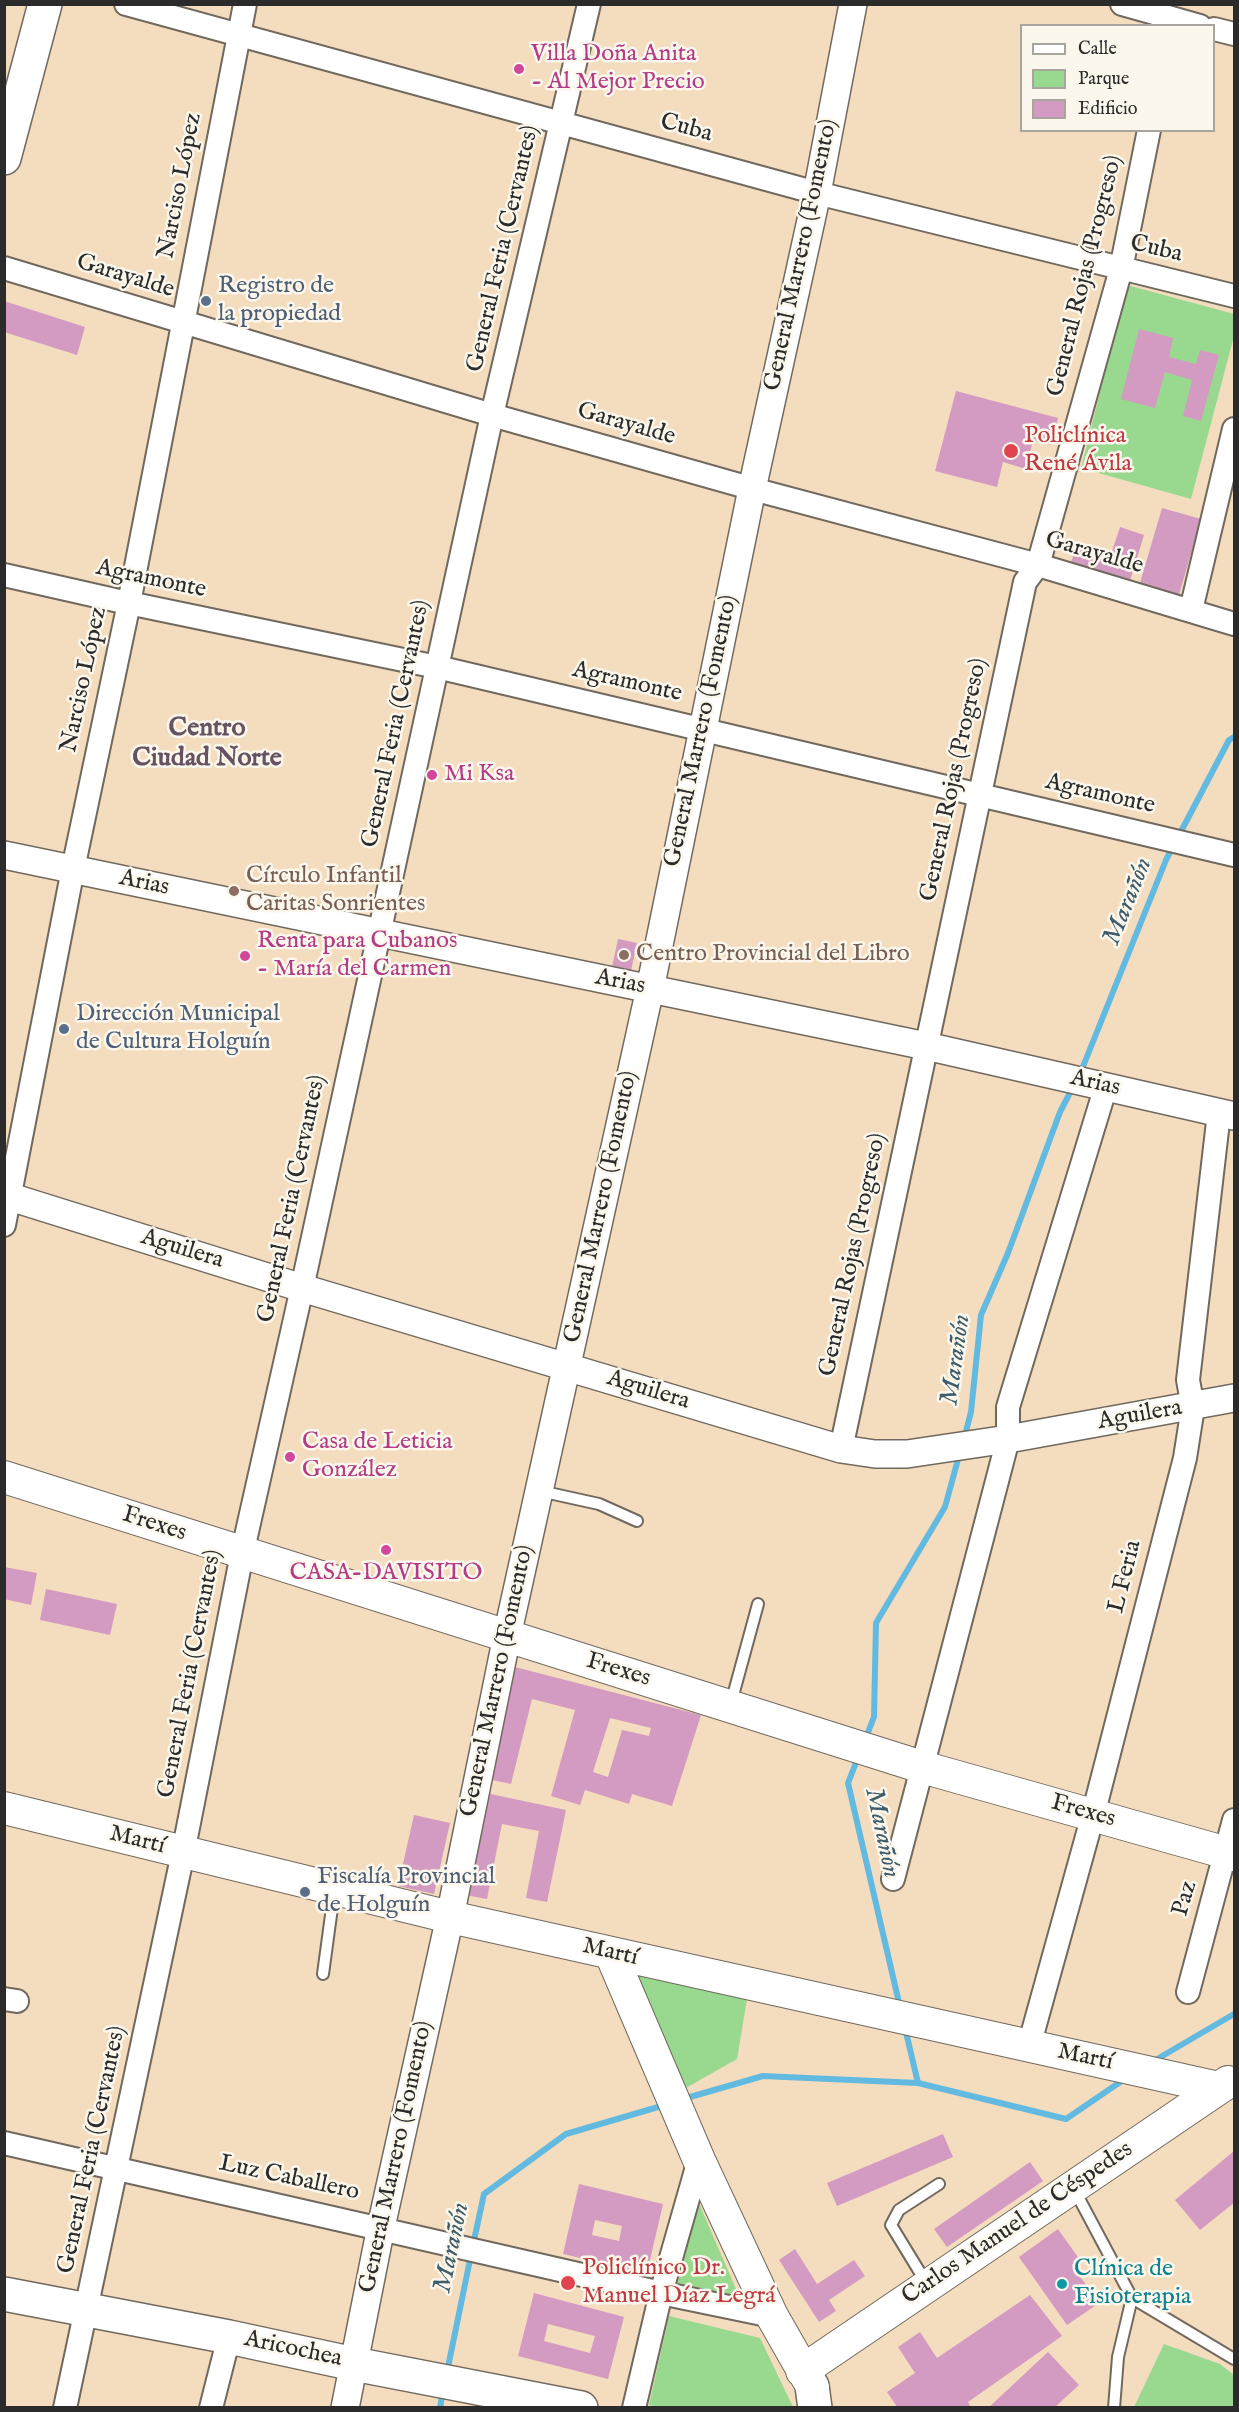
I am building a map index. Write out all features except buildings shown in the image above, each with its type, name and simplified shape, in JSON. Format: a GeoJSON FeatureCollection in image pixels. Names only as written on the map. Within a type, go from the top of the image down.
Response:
{"type":"FeatureCollection","features":[{"type":"Feature","properties":{"kind":"main road"},"geometry":{"type":"LineString","coordinates":[[4,158],[45,4]]}},
{"type":"Feature","properties":{"kind":"main road","name":"Frexes"},"geometry":{"type":"LineString","coordinates":[[4,1477],[922,1767],[1231,1854]]}},
{"type":"Feature","properties":{"kind":"main road","name":"Martí"},"geometry":{"type":"LineString","coordinates":[[4,1808],[183,1853],[611,1954],[1169,2077],[1227,2083]]}},
{"type":"Feature","properties":{"kind":"main road"},"geometry":{"type":"LineString","coordinates":[[611,1954],[699,2160],[772,2316],[814,2393]]}},
{"type":"Feature","properties":{"kind":"main road"},"geometry":{"type":"LineString","coordinates":[[1166,2124],[1169,2077]]}},
{"type":"Feature","properties":{"kind":"main road","name":"Carlos Manuel de Céspedes"},"geometry":{"type":"LineString","coordinates":[[814,2393],[927,2285],[1227,2083]]}},
{"type":"Feature","properties":{"kind":"main road","name":"Aricochea"},"geometry":{"type":"LineString","coordinates":[[4,2294],[581,2408]]}},
{"type":"Feature","properties":{"kind":"street","name":"Cuba"},"geometry":{"type":"LineString","coordinates":[[126,4],[817,193],[1234,296]]}},
{"type":"Feature","properties":{"kind":"street","name":"Narciso López"},"geometry":{"type":"LineString","coordinates":[[4,1225],[7,1196],[72,869],[129,603],[245,4]]}},
{"type":"Feature","properties":{"kind":"street","name":"General Feria (Cervantes)"},"geometry":{"type":"LineString","coordinates":[[66,2408],[183,1853],[242,1554],[492,415],[590,4]]}},
{"type":"Feature","properties":{"kind":"street","name":"General Marrero (Fomento)"},"geometry":{"type":"LineString","coordinates":[[345,2408],[381,2227],[450,1917],[507,1636],[650,989],[752,489],[817,193],[853,4]]}},
{"type":"Feature","properties":{"kind":"street"},"geometry":{"type":"LineString","coordinates":[[1122,4],[1194,24]]}},
{"type":"Feature","properties":{"kind":"street"},"geometry":{"type":"LineString","coordinates":[[1215,29],[1234,34]]}},
{"type":"Feature","properties":{"kind":"street","name":"General Rojas (Progreso)"},"geometry":{"type":"LineString","coordinates":[[841,1449],[1025,582],[1038,565],[1121,269],[1149,132]]}},
{"type":"Feature","properties":{"kind":"street","name":"Garayalde"},"geometry":{"type":"LineString","coordinates":[[4,268],[492,415],[752,489],[1038,565],[1234,624]]}},
{"type":"Feature","properties":{"kind":"street"},"geometry":{"type":"LineString","coordinates":[[1191,610],[1234,429]]}},
{"type":"Feature","properties":{"kind":"street","name":"Agramonte"},"geometry":{"type":"LineString","coordinates":[[4,575],[437,667],[1234,855]]}},
{"type":"Feature","properties":{"kind":"street","name":"Arias"},"geometry":{"type":"LineString","coordinates":[[4,855],[926,1046],[1227,1114]]}},
{"type":"Feature","properties":{"kind":"street"},"geometry":{"type":"LineString","coordinates":[[893,1879],[922,1767],[995,1441],[1008,1407],[1100,1085]]}},
{"type":"Feature","properties":{"kind":"street","name":"L Feria"},"geometry":{"type":"LineString","coordinates":[[1029,2046],[1093,1815],[1185,1458],[1193,1407],[1188,1380],[1227,1114]]}},
{"type":"Feature","properties":{"kind":"street","name":"Aguilera"},"geometry":{"type":"LineString","coordinates":[[7,1196],[302,1288],[841,1449],[875,1454],[907,1454],[995,1441],[1234,1398]]}},
{"type":"Feature","properties":{"kind":"street","name":"Paz"},"geometry":{"type":"LineString","coordinates":[[1188,1992],[1231,1854],[1234,1820]]}},
{"type":"Feature","properties":{"kind":"street","name":"Luz Caballero"},"geometry":{"type":"LineString","coordinates":[[4,2143],[447,2242],[661,2293],[772,2316]]}},
{"type":"Feature","properties":{"kind":"street"},"geometry":{"type":"LineString","coordinates":[[634,2408],[661,2293],[699,2160]]}},
{"type":"Feature","properties":{"kind":"street"},"geometry":{"type":"LineString","coordinates":[[211,2408],[229,2337]]}},
{"type":"Feature","properties":{"kind":"lane"},"geometry":{"type":"LineString","coordinates":[[540,1491],[599,1504],[637,1521]]}},
{"type":"Feature","properties":{"kind":"lane"},"geometry":{"type":"LineString","coordinates":[[730,1706],[758,1604]]}},
{"type":"Feature","properties":{"kind":"lane"},"geometry":{"type":"LineString","coordinates":[[323,1974],[335,1889]]}},
{"type":"Feature","properties":{"kind":"lane"},"geometry":{"type":"LineString","coordinates":[[927,2285],[891,2225],[898,2210],[939,2184]]}},
{"type":"Feature","properties":{"kind":"lane"},"geometry":{"type":"LineString","coordinates":[[1073,2186],[1132,2298],[1234,2360]]}},
{"type":"Feature","properties":{"kind":"lane"},"geometry":{"type":"LineString","coordinates":[[1114,2408],[1118,2357],[1132,2298]]}},
{"type":"Feature","properties":{"kind":"green space"},"geometry":{"type":"Polygon","coordinates":[[[1127,285],[1234,314],[1234,336],[1191,499],[1081,468],[1127,285]]]}},
{"type":"Feature","properties":{"kind":"green space"},"geometry":{"type":"Polygon","coordinates":[[[629,1967],[749,1987],[737,2059],[684,2089],[629,1967]]]}},
{"type":"Feature","properties":{"kind":"green space"},"geometry":{"type":"Polygon","coordinates":[[[698,2201],[739,2296],[674,2283],[698,2201]]]}},
{"type":"Feature","properties":{"kind":"green space"},"geometry":{"type":"Polygon","coordinates":[[[669,2316],[760,2338],[793,2407],[664,2408],[649,2405],[669,2316]]]}},
{"type":"Feature","properties":{"kind":"green space"},"geometry":{"type":"Polygon","coordinates":[[[1164,2344],[1220,2364],[1234,2375],[1234,2407],[1134,2407],[1164,2344]]]}},
{"type":"Feature","properties":{"kind":"waterway","name":"Marañón"},"geometry":{"type":"LineString","coordinates":[[1080,1074],[1166,860],[1229,740],[1234,737]]}},
{"type":"Feature","properties":{"kind":"waterway","name":"Marañón"},"geometry":{"type":"LineString","coordinates":[[964,1439],[971,1412],[981,1315],[1008,1253],[1060,1112],[1074,1085]]}},
{"type":"Feature","properties":{"kind":"waterway","name":"Marañón"},"geometry":{"type":"LineString","coordinates":[[865,1740],[874,1717],[876,1623],[945,1507],[960,1452]]}},
{"type":"Feature","properties":{"kind":"waterway","name":"Marañón"},"geometry":{"type":"LineString","coordinates":[[859,1755],[848,1783],[900,2007]]}},
{"type":"Feature","properties":{"kind":"waterway"},"geometry":{"type":"LineString","coordinates":[[1152,2062],[1234,2014]]}},
{"type":"Feature","properties":{"kind":"waterway","name":"Marañón"},"geometry":{"type":"LineString","coordinates":[[905,2028],[918,2083]]}},
{"type":"Feature","properties":{"kind":"waterway","name":"Marañón"},"geometry":{"type":"LineString","coordinates":[[683,2099],[763,2076],[918,2083],[1066,2119],[1126,2078]]}},
{"type":"Feature","properties":{"kind":"waterway","name":"Marañón"},"geometry":{"type":"LineString","coordinates":[[473,2245],[484,2194],[566,2134],[665,2105]]}},
{"type":"Feature","properties":{"kind":"waterway","name":"Marañón"},"geometry":{"type":"LineString","coordinates":[[447,2372],[471,2255]]}},
{"type":"Feature","properties":{"kind":"waterway","name":"Marañón"},"geometry":{"type":"LineString","coordinates":[[440,2408],[443,2390]]}},
{"type":"Feature","properties":{"kind":"place","name":"Villa Doña Anita - Al Mejor Precio"},"geometry":{"type":"Point","coordinates":[519,69]}},
{"type":"Feature","properties":{"kind":"place","name":"Registro de la propiedad"},"geometry":{"type":"Point","coordinates":[206,301]}},
{"type":"Feature","properties":{"kind":"place","name":"Policlínica René Ávila"},"geometry":{"type":"Point","coordinates":[1011,451]}},
{"type":"Feature","properties":{"kind":"place","name":"Mi Ksa"},"geometry":{"type":"Point","coordinates":[432,775]}},
{"type":"Feature","properties":{"kind":"place","name":"Círculo Infantil Caritas Sonrientes"},"geometry":{"type":"Point","coordinates":[234,891]}},
{"type":"Feature","properties":{"kind":"place","name":"Centro Provincial del Libro"},"geometry":{"type":"Point","coordinates":[624,955]}},
{"type":"Feature","properties":{"kind":"place","name":"Renta para Cubanos - María del Carmen"},"geometry":{"type":"Point","coordinates":[245,956]}},
{"type":"Feature","properties":{"kind":"place","name":"Dirección Municipal de Cultura Holguín"},"geometry":{"type":"Point","coordinates":[64,1029]}},
{"type":"Feature","properties":{"kind":"place","name":"Casa de Leticia González"},"geometry":{"type":"Point","coordinates":[290,1457]}},
{"type":"Feature","properties":{"kind":"place","name":"CASA-DAVISITO"},"geometry":{"type":"Point","coordinates":[386,1550]}},
{"type":"Feature","properties":{"kind":"place","name":"Fiscalía Provincial de Holguín"},"geometry":{"type":"Point","coordinates":[305,1892]}},
{"type":"Feature","properties":{"kind":"place","name":"Policlínico Dr. Manuel Díaz Legrá"},"geometry":{"type":"Point","coordinates":[568,2283]}},
{"type":"Feature","properties":{"kind":"place","name":"Clínica de Fisioterapia"},"geometry":{"type":"Point","coordinates":[1062,2284]}},
{"type":"Feature","properties":{"kind":"district","name":"Centro Ciudad Norte"},"geometry":{"type":"Point","coordinates":[207,745]}}]}
